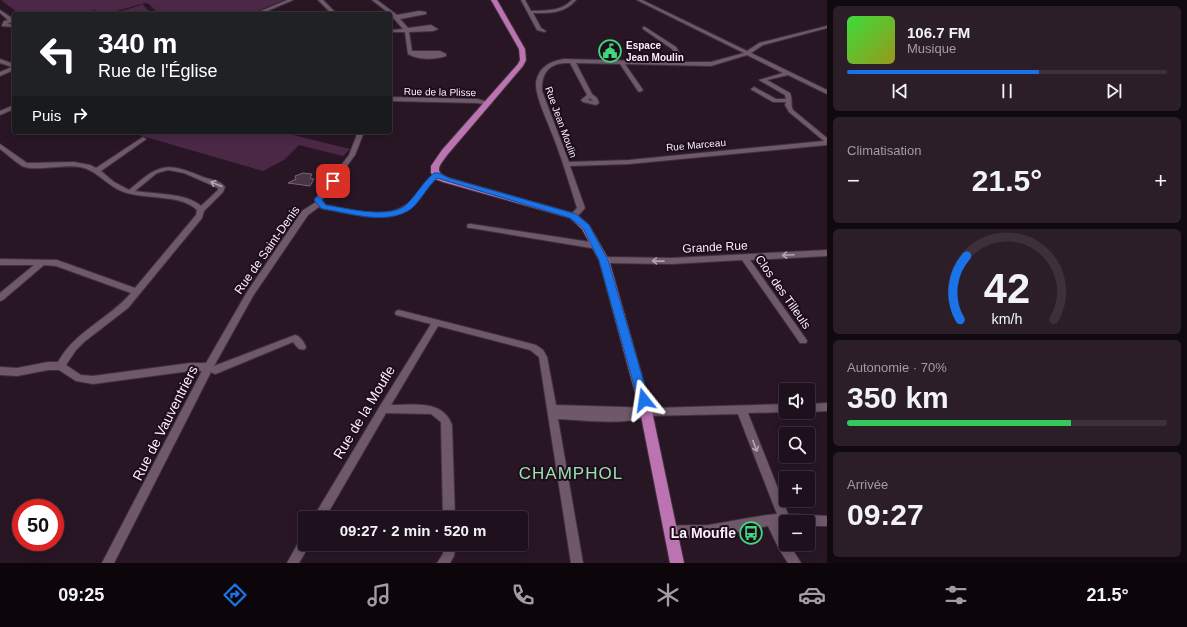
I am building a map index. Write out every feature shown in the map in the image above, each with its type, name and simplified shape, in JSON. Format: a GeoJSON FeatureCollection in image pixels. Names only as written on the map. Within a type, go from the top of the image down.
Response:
{"type":"FeatureCollection","features":[{"type":"Feature","properties":{"kind":"main road"},"geometry":{"type":"LineString","coordinates":[[494,0],[522,49],[524,55],[521,65],[438,161],[435,166],[436,175],[446,180],[573,216],[586,227],[604,260],[618,308],[646,412],[677,563]]}},
{"type":"Feature","properties":{"kind":"street"},"geometry":{"type":"LineString","coordinates":[[261,12],[291,0]]}},
{"type":"Feature","properties":{"kind":"street"},"geometry":{"type":"LineString","coordinates":[[320,0],[333,12]]}},
{"type":"Feature","properties":{"kind":"street"},"geometry":{"type":"LineString","coordinates":[[374,0],[390,12]]}},
{"type":"Feature","properties":{"kind":"street"},"geometry":{"type":"LineString","coordinates":[[523,0],[539,29],[544,31]]}},
{"type":"Feature","properties":{"kind":"street"},"geometry":{"type":"LineString","coordinates":[[530,12],[559,11],[565,9],[574,0]]}},
{"type":"Feature","properties":{"kind":"street"},"geometry":{"type":"LineString","coordinates":[[639,0],[827,92]]}},
{"type":"Feature","properties":{"kind":"street"},"geometry":{"type":"LineString","coordinates":[[0,11],[12,19]]}},
{"type":"Feature","properties":{"kind":"street"},"geometry":{"type":"LineString","coordinates":[[419,12],[424,14],[396,17],[419,12]]}},
{"type":"Feature","properties":{"kind":"street"},"geometry":{"type":"LineString","coordinates":[[392,14],[408,33],[410,53]]}},
{"type":"Feature","properties":{"kind":"street"},"geometry":{"type":"LineString","coordinates":[[5,26],[6,22],[12,20]]}},
{"type":"Feature","properties":{"kind":"street"},"geometry":{"type":"LineString","coordinates":[[0,28],[12,26]]}},
{"type":"Feature","properties":{"kind":"street"},"geometry":{"type":"LineString","coordinates":[[392,31],[436,29],[431,26],[406,30]]}},
{"type":"Feature","properties":{"kind":"street","name":"Rue Jean Moulin"},"geometry":{"type":"LineString","coordinates":[[573,216],[582,208],[539,91],[538,83],[549,64],[561,61],[572,61],[711,64],[747,53],[761,44],[827,27]]}},
{"type":"Feature","properties":{"kind":"street"},"geometry":{"type":"LineString","coordinates":[[645,28],[674,48],[684,64]]}},
{"type":"Feature","properties":{"kind":"street"},"geometry":{"type":"LineString","coordinates":[[440,52],[444,54],[439,57],[414,56],[410,53],[440,52]]}},
{"type":"Feature","properties":{"kind":"street"},"geometry":{"type":"LineString","coordinates":[[0,61],[12,66]]}},
{"type":"Feature","properties":{"kind":"street"},"geometry":{"type":"LineString","coordinates":[[572,61],[590,95]]}},
{"type":"Feature","properties":{"kind":"street"},"geometry":{"type":"LineString","coordinates":[[621,62],[640,90]]}},
{"type":"Feature","properties":{"kind":"street"},"geometry":{"type":"LineString","coordinates":[[0,74],[12,68]]}},
{"type":"Feature","properties":{"kind":"street"},"geometry":{"type":"LineString","coordinates":[[788,73],[762,80],[788,94],[788,105],[792,111],[825,142],[827,148]]}},
{"type":"Feature","properties":{"kind":"street"},"geometry":{"type":"LineString","coordinates":[[754,89],[775,101],[789,100]]}},
{"type":"Feature","properties":{"kind":"street","name":"Rue de la Plisse"},"geometry":{"type":"LineString","coordinates":[[392,100],[477,101],[489,103]]}},
{"type":"Feature","properties":{"kind":"street"},"geometry":{"type":"LineString","coordinates":[[0,112],[12,108]]}},
{"type":"Feature","properties":{"kind":"street","name":"Rue de Saint-Denis"},"geometry":{"type":"LineString","coordinates":[[209,368],[250,294],[305,213],[320,203],[318,200],[352,155],[360,134]]}},
{"type":"Feature","properties":{"kind":"street"},"geometry":{"type":"LineString","coordinates":[[97,171],[144,139]]}},
{"type":"Feature","properties":{"kind":"street","name":"Rue Marceau"},"geometry":{"type":"LineString","coordinates":[[567,164],[629,162],[825,142]]}},
{"type":"Feature","properties":{"kind":"street"},"geometry":{"type":"LineString","coordinates":[[0,146],[25,165],[73,164],[97,171],[116,187],[130,192],[181,200],[198,206],[201,210]]}},
{"type":"Feature","properties":{"kind":"street"},"geometry":{"type":"LineString","coordinates":[[60,366],[64,357],[76,342],[115,316],[125,306],[199,216],[201,210],[221,191],[222,187],[218,184],[204,180],[179,169],[166,167],[156,170],[130,192]]}},
{"type":"Feature","properties":{"kind":"street"},"geometry":{"type":"LineString","coordinates":[[320,203],[323,207],[377,215],[390,214],[409,207],[427,183],[436,175]]}},
{"type":"Feature","properties":{"kind":"street"},"geometry":{"type":"LineString","coordinates":[[471,226],[597,246]]}},
{"type":"Feature","properties":{"kind":"street","name":"Grande Rue"},"geometry":{"type":"LineString","coordinates":[[604,260],[672,261],[827,253]]}},
{"type":"Feature","properties":{"kind":"street","name":"Clos des Tilleuls"},"geometry":{"type":"LineString","coordinates":[[744,257],[803,341]]}},
{"type":"Feature","properties":{"kind":"street"},"geometry":{"type":"LineString","coordinates":[[0,262],[57,263],[137,292]]}},
{"type":"Feature","properties":{"kind":"street"},"geometry":{"type":"LineString","coordinates":[[0,298],[43,262]]}},
{"type":"Feature","properties":{"kind":"street"},"geometry":{"type":"LineString","coordinates":[[399,313],[533,347],[540,352],[543,357],[577,563]]}},
{"type":"Feature","properties":{"kind":"street","name":"Rue de la Moufle"},"geometry":{"type":"LineString","coordinates":[[323,511],[436,322]]}},
{"type":"Feature","properties":{"kind":"street","name":"Rue de Vauventriers"},"geometry":{"type":"LineString","coordinates":[[108,563],[209,368],[215,370],[295,338],[302,347]]}},
{"type":"Feature","properties":{"kind":"street"},"geometry":{"type":"LineString","coordinates":[[0,371],[17,372],[48,366],[60,366],[79,378],[93,380],[190,367],[209,368]]}},
{"type":"Feature","properties":{"kind":"street"},"geometry":{"type":"LineString","coordinates":[[815,408],[827,407]]}},
{"type":"Feature","properties":{"kind":"street"},"geometry":{"type":"LineString","coordinates":[[552,412],[624,417],[639,415],[646,412],[779,408]]}},
{"type":"Feature","properties":{"kind":"street"},"geometry":{"type":"LineString","coordinates":[[383,409],[432,410],[438,412],[446,420],[450,511]]}},
{"type":"Feature","properties":{"kind":"street"},"geometry":{"type":"LineString","coordinates":[[741,409],[782,515]]}},
{"type":"Feature","properties":{"kind":"street"},"geometry":{"type":"LineString","coordinates":[[671,531],[680,532],[710,529],[779,519]]}},
{"type":"Feature","properties":{"kind":"street"},"geometry":{"type":"LineString","coordinates":[[772,520],[783,545],[795,563]]}},
{"type":"Feature","properties":{"kind":"street"},"geometry":{"type":"LineString","coordinates":[[815,521],[827,522]]}},
{"type":"Feature","properties":{"kind":"street"},"geometry":{"type":"LineString","coordinates":[[293,563],[300,551]]}},
{"type":"Feature","properties":{"kind":"street"},"geometry":{"type":"LineString","coordinates":[[443,563],[448,556],[449,551]]}},
{"type":"Feature","properties":{"kind":"shaded area"},"geometry":{"type":"Polygon","coordinates":[[[1,0],[284,0],[256,12],[156,12],[149,4],[145,3],[113,12],[96,12],[95,10],[84,12],[17,12],[1,0]]]}},
{"type":"Feature","properties":{"kind":"shaded area"},"geometry":{"type":"Polygon","coordinates":[[[142,4],[150,12],[118,12],[142,4]]]}},
{"type":"Feature","properties":{"kind":"shaded area"},"geometry":{"type":"Polygon","coordinates":[[[135,134],[289,134],[350,149],[343,156],[299,145],[284,160],[263,171],[135,134]]]}},
{"type":"Feature","properties":{"kind":"building"},"geometry":{"type":"Polygon","coordinates":[[[303,173],[312,174],[310,178],[314,179],[310,186],[288,183],[296,179],[295,176],[303,173]]]}},
{"type":"Feature","properties":{"kind":"place","name":"Espace Jean Moulin"},"geometry":{"type":"Point","coordinates":[610,51]}},
{"type":"Feature","properties":{"kind":"place","name":"La Moufle"},"geometry":{"type":"Point","coordinates":[751,533]}},
{"type":"Feature","properties":{"kind":"district","name":"CHAMPHOL"},"geometry":{"type":"Point","coordinates":[571,473]}},
{"type":"Feature","properties":{"kind":"route"},"geometry":{"type":"LineString","coordinates":[[333,181],[318,200],[323,207],[377,215],[401,211],[409,207],[429,180],[436,175],[446,180],[573,216],[586,227],[595,240],[604,260],[644,400]]}}]}
